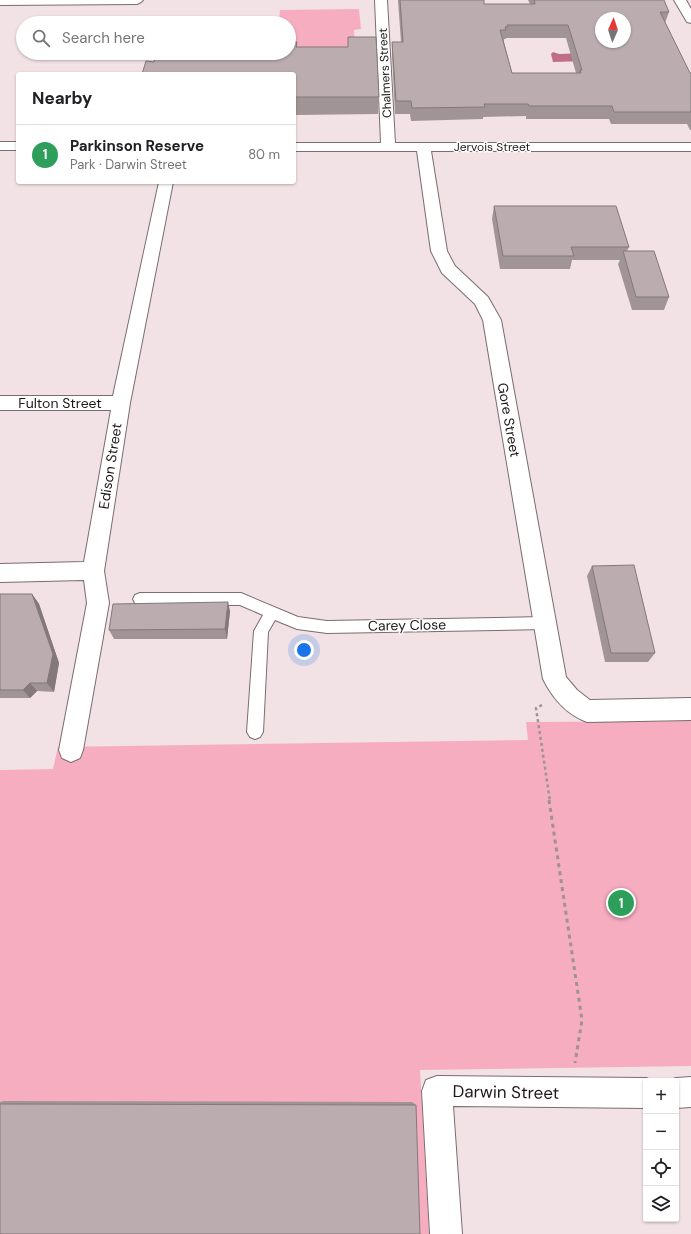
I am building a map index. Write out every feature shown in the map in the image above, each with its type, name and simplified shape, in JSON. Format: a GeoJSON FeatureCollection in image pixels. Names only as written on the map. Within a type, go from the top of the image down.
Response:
{"type":"FeatureCollection","features":[{"type":"Feature","properties":{"kind":"street"},"geometry":{"type":"LineString","coordinates":[[0,1],[137,0]]}},
{"type":"Feature","properties":{"kind":"street","name":"Chalmers Street"},"geometry":{"type":"LineString","coordinates":[[381,0],[388,147]]}},
{"type":"Feature","properties":{"kind":"street"},"geometry":{"type":"LineString","coordinates":[[0,146],[16,146]]}},
{"type":"Feature","properties":{"kind":"street","name":"Jervois Street"},"geometry":{"type":"LineString","coordinates":[[296,147],[691,147]]}},
{"type":"Feature","properties":{"kind":"street","name":"Gore Street"},"geometry":{"type":"LineString","coordinates":[[423,147],[439,251],[448,269],[482,301],[492,320],[555,679],[569,699]]}},
{"type":"Feature","properties":{"kind":"street","name":"Edison Street"},"geometry":{"type":"LineString","coordinates":[[71,750],[98,603],[93,571],[121,403],[166,184]]}},
{"type":"Feature","properties":{"kind":"street","name":"Fulton Street"},"geometry":{"type":"LineString","coordinates":[[0,403],[121,403]]}},
{"type":"Feature","properties":{"kind":"street"},"geometry":{"type":"LineString","coordinates":[[0,573],[93,571]]}},
{"type":"Feature","properties":{"kind":"street"},"geometry":{"type":"LineString","coordinates":[[569,699],[587,711],[691,709]]}},
{"type":"Feature","properties":{"kind":"street","name":"Darwin Street"},"geometry":{"type":"LineString","coordinates":[[446,1234],[437,1092],[643,1093]]}},
{"type":"Feature","properties":{"kind":"street"},"geometry":{"type":"LineString","coordinates":[[679,1092],[691,1092]]}},
{"type":"Feature","properties":{"kind":"lane","name":"Carey Close"},"geometry":{"type":"LineString","coordinates":[[140,599],[241,599],[297,623],[327,626],[545,623]]}},
{"type":"Feature","properties":{"kind":"lane"},"geometry":{"type":"LineString","coordinates":[[255,732],[261,631],[272,612]]}},
{"type":"Feature","properties":{"kind":"path"},"geometry":{"type":"LineString","coordinates":[[569,699],[536,708],[582,1020],[571,1093]]}},
{"type":"Feature","properties":{"kind":"shaded area"},"geometry":{"type":"Polygon","coordinates":[[[359,9],[361,29],[354,30],[355,49],[296,49],[296,16],[280,16],[280,10],[359,9]]]}},
{"type":"Feature","properties":{"kind":"shaded area"},"geometry":{"type":"Polygon","coordinates":[[[553,52],[559,54],[583,53],[586,61],[553,62],[551,54],[553,52]]]}},
{"type":"Feature","properties":{"kind":"shaded area"},"geometry":{"type":"Polygon","coordinates":[[[691,721],[691,1066],[420,1070],[429,1234],[0,1234],[0,770],[53,769],[58,747],[528,740],[526,722],[691,721]]]}},
{"type":"Feature","properties":{"kind":"building"},"geometry":{"type":"Polygon","coordinates":[[[400,0],[484,0],[484,4],[535,4],[534,0],[664,0],[669,12],[660,12],[691,73],[691,112],[614,112],[612,106],[529,106],[528,104],[484,104],[485,107],[412,108],[411,101],[396,101],[392,42],[403,42],[400,0]],[[507,25],[508,27],[505,27],[506,30],[500,30],[512,73],[581,73],[580,70],[582,70],[568,25],[507,25]]]}},
{"type":"Feature","properties":{"kind":"building"},"geometry":{"type":"Polygon","coordinates":[[[348,37],[376,37],[379,97],[296,97],[296,72],[143,72],[146,61],[296,60],[296,47],[348,47],[348,37]]]}},
{"type":"Feature","properties":{"kind":"building"},"geometry":{"type":"Polygon","coordinates":[[[494,206],[616,206],[629,247],[571,247],[574,256],[503,256],[494,206]]]}},
{"type":"Feature","properties":{"kind":"building"},"geometry":{"type":"Polygon","coordinates":[[[623,251],[654,251],[669,297],[636,297],[623,251]]]}},
{"type":"Feature","properties":{"kind":"building"},"geometry":{"type":"Polygon","coordinates":[[[634,565],[655,653],[611,653],[592,566],[634,565]]]}},
{"type":"Feature","properties":{"kind":"building"},"geometry":{"type":"Polygon","coordinates":[[[0,594],[32,594],[53,654],[47,683],[30,683],[23,690],[0,690],[0,594]]]}},
{"type":"Feature","properties":{"kind":"building"},"geometry":{"type":"Polygon","coordinates":[[[228,602],[225,629],[109,630],[113,604],[228,602]]]}},
{"type":"Feature","properties":{"kind":"building"},"geometry":{"type":"Polygon","coordinates":[[[0,1104],[416,1105],[420,1234],[0,1234],[0,1104]]]}},
{"type":"Feature","properties":{"kind":"place","name":"Parkinson Reserve"},"geometry":{"type":"Point","coordinates":[621,903]}}]}
